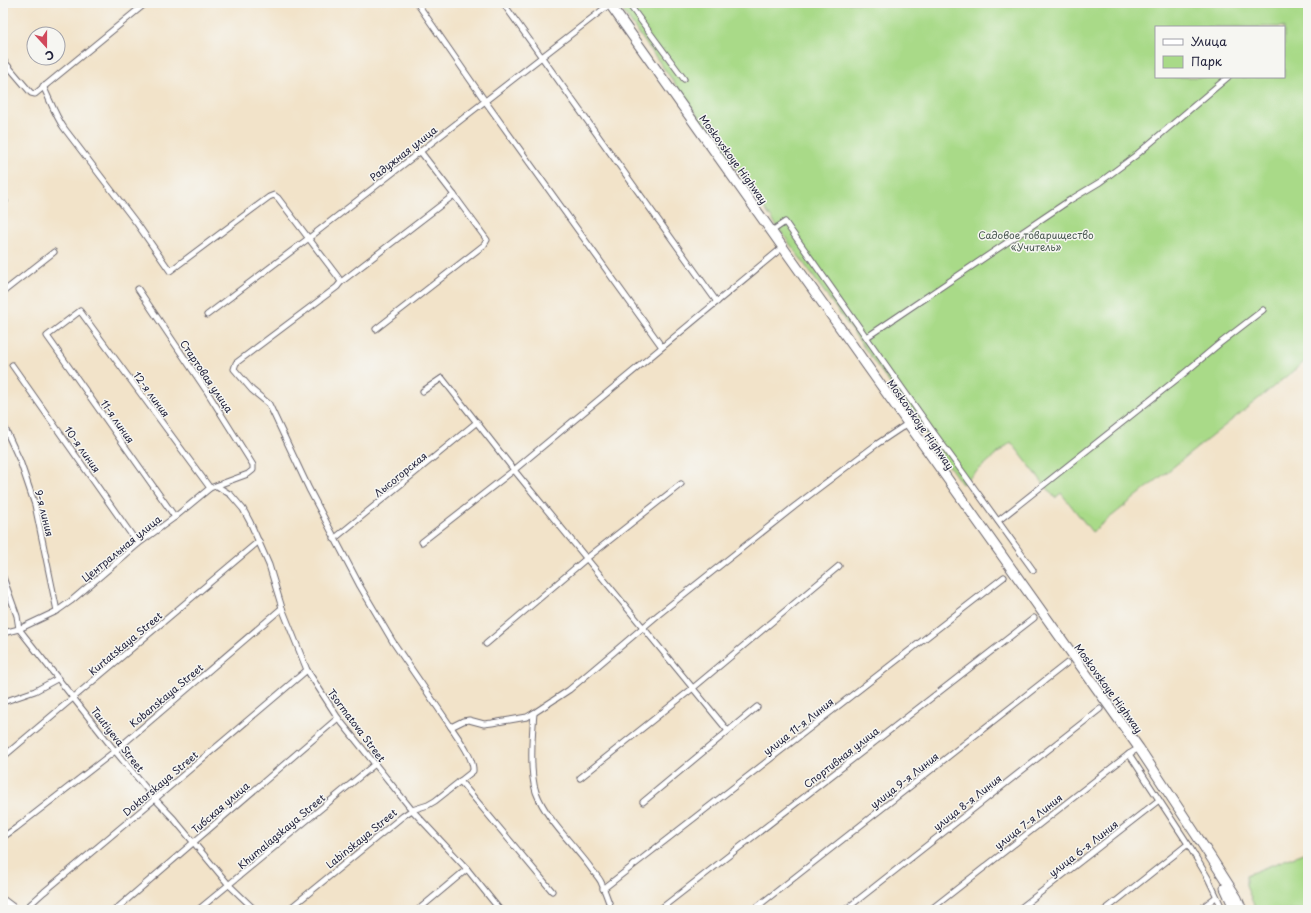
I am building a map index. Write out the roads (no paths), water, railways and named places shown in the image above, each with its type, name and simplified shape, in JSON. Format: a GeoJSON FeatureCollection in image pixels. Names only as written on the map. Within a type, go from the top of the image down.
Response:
{"type":"FeatureCollection","features":[{"type":"Feature","properties":{"kind":"highway","name":"Moskovskoye Highway"},"geometry":{"type":"LineString","coordinates":[[607,4],[772,231],[907,424],[1139,748],[1212,859]]}},
{"type":"Feature","properties":{"kind":"highway"},"geometry":{"type":"LineString","coordinates":[[1212,859],[1234,910]]}},
{"type":"Feature","properties":{"kind":"highway"},"geometry":{"type":"LineString","coordinates":[[1212,859],[1237,898],[1242,910]]}},
{"type":"Feature","properties":{"kind":"main road"},"geometry":{"type":"LineString","coordinates":[[3,901],[15,910]]}},
{"type":"Feature","properties":{"kind":"street"},"geometry":{"type":"LineString","coordinates":[[3,60],[31,94],[35,94],[146,3]]}},
{"type":"Feature","properties":{"kind":"street"},"geometry":{"type":"LineString","coordinates":[[417,3],[485,101],[662,347]]}},
{"type":"Feature","properties":{"kind":"street"},"geometry":{"type":"LineString","coordinates":[[503,3],[717,302]]}},
{"type":"Feature","properties":{"kind":"street"},"geometry":{"type":"LineString","coordinates":[[628,3],[684,79]]}},
{"type":"Feature","properties":{"kind":"street","name":"Радужная улица"},"geometry":{"type":"LineString","coordinates":[[207,315],[309,238],[607,4]]}},
{"type":"Feature","properties":{"kind":"street"},"geometry":{"type":"LineString","coordinates":[[867,337],[1070,200],[1100,182],[1135,156],[1227,78]]}},
{"type":"Feature","properties":{"kind":"street"},"geometry":{"type":"LineString","coordinates":[[43,86],[55,113],[64,128],[138,225],[170,271],[270,196],[274,195],[278,198],[309,238],[341,282]]}},
{"type":"Feature","properties":{"kind":"street"},"geometry":{"type":"LineString","coordinates":[[376,329],[484,245],[487,240],[420,151]]}},
{"type":"Feature","properties":{"kind":"street"},"geometry":{"type":"LineString","coordinates":[[454,195],[341,282],[337,287],[236,363],[234,369],[252,390],[269,404],[309,489],[360,586],[393,642],[451,727],[463,721],[469,720],[484,724],[492,724],[527,717],[569,690],[659,614],[795,506],[877,444],[907,424]]}},
{"type":"Feature","properties":{"kind":"street"},"geometry":{"type":"LineString","coordinates":[[772,231],[785,222],[931,429],[1033,570]]}},
{"type":"Feature","properties":{"kind":"street"},"geometry":{"type":"LineString","coordinates":[[422,542],[514,470],[783,247]]}},
{"type":"Feature","properties":{"kind":"street"},"geometry":{"type":"LineString","coordinates":[[3,292],[54,252]]}},
{"type":"Feature","properties":{"kind":"street","name":"Стартовая улица"},"geometry":{"type":"LineString","coordinates":[[138,289],[233,431],[253,465],[253,470],[248,474]]}},
{"type":"Feature","properties":{"kind":"street"},"geometry":{"type":"LineString","coordinates":[[998,521],[1263,310]]}},
{"type":"Feature","properties":{"kind":"street","name":"11-я линия"},"geometry":{"type":"LineString","coordinates":[[80,311],[47,336],[175,517]]}},
{"type":"Feature","properties":{"kind":"street","name":"12-я линия"},"geometry":{"type":"LineString","coordinates":[[80,311],[210,488]]}},
{"type":"Feature","properties":{"kind":"street","name":"10-я линия"},"geometry":{"type":"LineString","coordinates":[[12,365],[138,544]]}},
{"type":"Feature","properties":{"kind":"street"},"geometry":{"type":"LineString","coordinates":[[423,391],[442,378],[514,470],[728,731]]}},
{"type":"Feature","properties":{"kind":"street","name":"Лысогорская"},"geometry":{"type":"LineString","coordinates":[[334,539],[477,422]]}},
{"type":"Feature","properties":{"kind":"street","name":"9-я линия"},"geometry":{"type":"LineString","coordinates":[[3,424],[20,461],[35,504],[57,610]]}},
{"type":"Feature","properties":{"kind":"street","name":"Центральная улица"},"geometry":{"type":"LineString","coordinates":[[3,633],[19,629],[57,610],[71,601],[138,544],[175,517],[210,488],[248,474]]}},
{"type":"Feature","properties":{"kind":"street"},"geometry":{"type":"LineString","coordinates":[[486,644],[587,558],[681,484]]}},
{"type":"Feature","properties":{"kind":"street","name":"Tsormatova Street"},"geometry":{"type":"LineString","coordinates":[[217,486],[231,495],[250,522],[269,565],[282,608],[307,670],[338,718],[412,810],[467,869],[500,910]]}},
{"type":"Feature","properties":{"kind":"street","name":"Kurtatskaya Street"},"geometry":{"type":"LineString","coordinates":[[3,757],[259,541]]}},
{"type":"Feature","properties":{"kind":"street"},"geometry":{"type":"LineString","coordinates":[[580,778],[693,688],[839,566]]}},
{"type":"Feature","properties":{"kind":"street"},"geometry":{"type":"LineString","coordinates":[[3,577],[17,616],[19,629]]}},
{"type":"Feature","properties":{"kind":"street","name":"улица 11-я Линия"},"geometry":{"type":"LineString","coordinates":[[603,889],[1004,577]]}},
{"type":"Feature","properties":{"kind":"street","name":"Kobanskaya Street"},"geometry":{"type":"LineString","coordinates":[[3,837],[115,751],[282,608]]}},
{"type":"Feature","properties":{"kind":"street","name":"Спортивная улица"},"geometry":{"type":"LineString","coordinates":[[659,910],[1034,618]]}},
{"type":"Feature","properties":{"kind":"street","name":"Tautiyeva Street"},"geometry":{"type":"LineString","coordinates":[[19,629],[115,751],[155,799],[194,842],[229,885],[255,910]]}},
{"type":"Feature","properties":{"kind":"street","name":"улица 9-я Линия"},"geometry":{"type":"LineString","coordinates":[[753,910],[1067,663]]}},
{"type":"Feature","properties":{"kind":"street","name":"Doktorskaya Street"},"geometry":{"type":"LineString","coordinates":[[24,910],[307,670]]}},
{"type":"Feature","properties":{"kind":"street"},"geometry":{"type":"LineString","coordinates":[[3,702],[34,691],[57,678]]}},
{"type":"Feature","properties":{"kind":"street"},"geometry":{"type":"LineString","coordinates":[[643,802],[757,706]]}},
{"type":"Feature","properties":{"kind":"street","name":"улица 8-я Линия"},"geometry":{"type":"LineString","coordinates":[[845,910],[1100,709]]}},
{"type":"Feature","properties":{"kind":"street"},"geometry":{"type":"LineString","coordinates":[[534,713],[533,770],[536,793],[552,820],[600,881],[612,910]]}},
{"type":"Feature","properties":{"kind":"street","name":"Тибская улица"},"geometry":{"type":"LineString","coordinates":[[115,910],[338,718]]}},
{"type":"Feature","properties":{"kind":"street","name":"Labinskaya Street"},"geometry":{"type":"LineString","coordinates":[[288,910],[412,810],[428,805],[474,771],[474,766],[451,727]]}},
{"type":"Feature","properties":{"kind":"street","name":"улица 7-я Линия"},"geometry":{"type":"LineString","coordinates":[[930,910],[1129,754],[1139,748]]}},
{"type":"Feature","properties":{"kind":"street"},"geometry":{"type":"LineString","coordinates":[[1129,754],[1188,844],[1208,878],[1223,910]]}},
{"type":"Feature","properties":{"kind":"street","name":"Khumalagskaya Street"},"geometry":{"type":"LineString","coordinates":[[198,910],[375,764]]}},
{"type":"Feature","properties":{"kind":"street"},"geometry":{"type":"LineString","coordinates":[[460,781],[552,891]]}},
{"type":"Feature","properties":{"kind":"street","name":"улица 6-я Линия"},"geometry":{"type":"LineString","coordinates":[[1018,910],[1159,800]]}},
{"type":"Feature","properties":{"kind":"street"},"geometry":{"type":"LineString","coordinates":[[1106,910],[1188,844]]}},
{"type":"Feature","properties":{"kind":"street"},"geometry":{"type":"LineString","coordinates":[[418,910],[467,869]]}},
{"type":"Feature","properties":{"kind":"street"},"geometry":{"type":"LineString","coordinates":[[1199,910],[1216,897]]}},
{"type":"Feature","properties":{"kind":"park label","name":"Садовое товарищество «Учитель»"},"geometry":{"type":"Point","coordinates":[1036,240]}}]}
